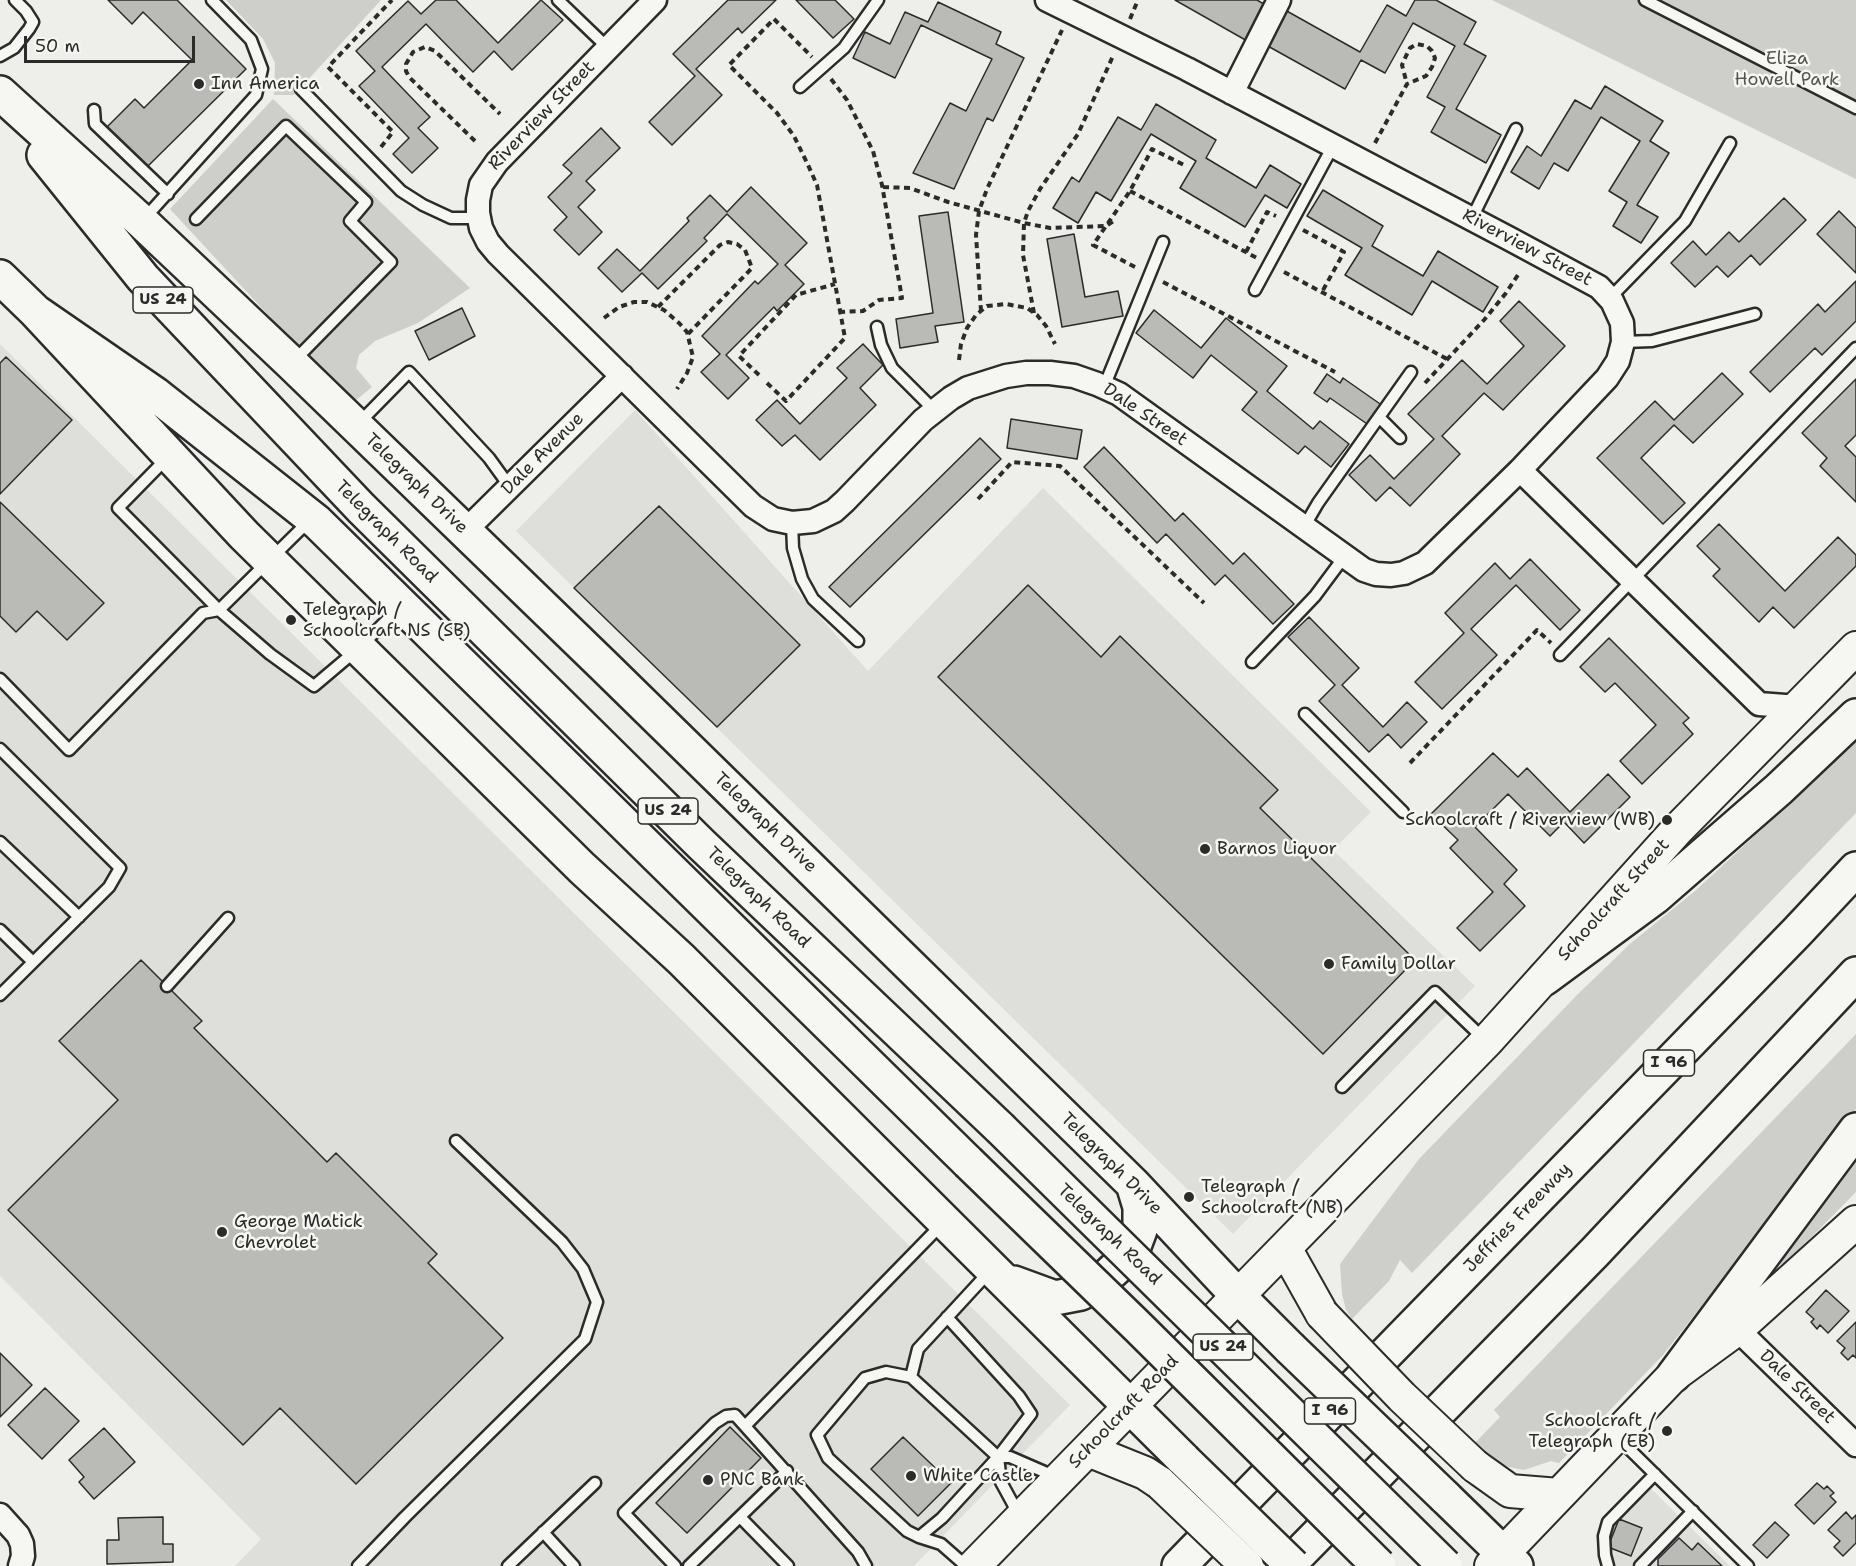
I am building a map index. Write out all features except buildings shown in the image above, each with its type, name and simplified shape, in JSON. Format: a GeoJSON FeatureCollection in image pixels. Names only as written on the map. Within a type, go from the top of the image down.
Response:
{"type":"FeatureCollection","features":[{"type":"Feature","properties":{"kind":"main road","name":"Telegraph Drive"},"geometry":{"type":"LineString","coordinates":[[0,93],[142,222],[465,531],[1133,1184],[1238,1296],[1445,1497],[1503,1562]]}},
{"type":"Feature","properties":{"kind":"main road","name":"Telegraph Road"},"geometry":{"type":"LineString","coordinates":[[0,100],[143,278],[354,501],[701,844],[1000,1128],[1445,1566]]}},
{"type":"Feature","properties":{"kind":"main road","name":"US 24"},"geometry":{"type":"LineString","coordinates":[[0,278],[36,312],[155,394],[312,518],[1379,1566]]}},
{"type":"Feature","properties":{"kind":"main road"},"geometry":{"type":"LineString","coordinates":[[36,312],[268,559],[582,868],[662,940],[1293,1566]]}},
{"type":"Feature","properties":{"kind":"main road","name":"Schoolcraft Street"},"geometry":{"type":"LineString","coordinates":[[1375,1155],[1487,1041],[1677,830],[1856,648]]}},
{"type":"Feature","properties":{"kind":"main road"},"geometry":{"type":"LineString","coordinates":[[1545,978],[1655,897],[1786,783],[1856,716]]}},
{"type":"Feature","properties":{"kind":"main road","name":"Jeffries Freeway"},"geometry":{"type":"LineString","coordinates":[[1179,1566],[1856,869]]}},
{"type":"Feature","properties":{"kind":"main road"},"geometry":{"type":"LineString","coordinates":[[1287,1566],[1595,1252],[1856,974]]}},
{"type":"Feature","properties":{"kind":"main road"},"geometry":{"type":"LineString","coordinates":[[1503,1562],[1559,1495],[1674,1375],[1856,1130]]}},
{"type":"Feature","properties":{"kind":"main road","name":"Schoolcraft Road"},"geometry":{"type":"LineString","coordinates":[[974,1566],[1375,1155]]}},
{"type":"Feature","properties":{"kind":"main road"},"geometry":{"type":"LineString","coordinates":[[1000,1274],[1055,1298],[1081,1293],[1105,1278],[1131,1254],[1140,1230],[1140,1207],[1133,1184]]}},
{"type":"Feature","properties":{"kind":"main road"},"geometry":{"type":"LineString","coordinates":[[1674,1375],[1737,1329],[1856,1222]]}},
{"type":"Feature","properties":{"kind":"main road"},"geometry":{"type":"LineString","coordinates":[[1285,1248],[1323,1314],[1402,1397],[1475,1466],[1510,1491],[1559,1495]]}},
{"type":"Feature","properties":{"kind":"main road"},"geometry":{"type":"LineString","coordinates":[[1088,1449],[1145,1473],[1160,1483],[1247,1566]]}},
{"type":"Feature","properties":{"kind":"street","name":"Riverview Street"},"geometry":{"type":"LineString","coordinates":[[622,376],[488,242],[481,228],[477,200],[487,174],[654,0]]}},
{"type":"Feature","properties":{"kind":"street","name":"Riverview Street"},"geometry":{"type":"LineString","coordinates":[[1047,0],[1365,162],[1599,287],[1610,298],[1622,323],[1623,342]]}},
{"type":"Feature","properties":{"kind":"street"},"geometry":{"type":"LineString","coordinates":[[1232,93],[1279,0]]}},
{"type":"Feature","properties":{"kind":"street"},"geometry":{"type":"LineString","coordinates":[[1623,342],[1618,361],[1607,378],[1520,470],[1759,704],[1798,707]]}},
{"type":"Feature","properties":{"kind":"street","name":"Dale Street"},"geometry":{"type":"LineString","coordinates":[[792,523],[813,521],[834,511],[934,410],[951,398],[968,388],[996,378],[1026,373],[1074,376],[1119,394],[1344,557],[1364,570],[1376,574],[1391,575],[1415,569],[1425,563],[1520,470]]}},
{"type":"Feature","properties":{"kind":"street"},"geometry":{"type":"LineString","coordinates":[[622,376],[753,506],[773,519],[792,523]]}},
{"type":"Feature","properties":{"kind":"street","name":"Dale Avenue"},"geometry":{"type":"LineString","coordinates":[[465,531],[622,376]]}},
{"type":"Feature","properties":{"kind":"street","name":"Dale Street"},"geometry":{"type":"LineString","coordinates":[[1737,1329],[1856,1445]]}},
{"type":"Feature","properties":{"kind":"street"},"geometry":{"type":"LineString","coordinates":[[0,1515],[18,1534],[22,1544],[23,1556],[20,1566]]}},
{"type":"Feature","properties":{"kind":"lane"},"geometry":{"type":"LineString","coordinates":[[0,57],[14,48],[33,22],[15,0]]}},
{"type":"Feature","properties":{"kind":"lane"},"geometry":{"type":"LineString","coordinates":[[142,222],[256,95],[262,69],[250,40],[212,0]]}},
{"type":"Feature","properties":{"kind":"lane"},"geometry":{"type":"LineString","coordinates":[[558,0],[608,48]]}},
{"type":"Feature","properties":{"kind":"lane"},"geometry":{"type":"LineString","coordinates":[[800,87],[844,48],[878,0]]}},
{"type":"Feature","properties":{"kind":"lane"},"geometry":{"type":"LineString","coordinates":[[1644,0],[1856,108]]}},
{"type":"Feature","properties":{"kind":"lane"},"geometry":{"type":"LineString","coordinates":[[301,88],[401,191],[423,205],[451,218],[479,219]]}},
{"type":"Feature","properties":{"kind":"lane"},"geometry":{"type":"LineString","coordinates":[[94,110],[95,124],[168,194]]}},
{"type":"Feature","properties":{"kind":"lane"},"geometry":{"type":"LineString","coordinates":[[196,219],[286,126],[366,202],[350,221],[391,262],[291,363]]}},
{"type":"Feature","properties":{"kind":"lane"},"geometry":{"type":"LineString","coordinates":[[1472,218],[1516,129]]}},
{"type":"Feature","properties":{"kind":"lane"},"geometry":{"type":"LineString","coordinates":[[1610,298],[1684,220],[1730,143]]}},
{"type":"Feature","properties":{"kind":"lane"},"geometry":{"type":"LineString","coordinates":[[1255,290],[1333,146]]}},
{"type":"Feature","properties":{"kind":"lane"},"geometry":{"type":"LineString","coordinates":[[1104,387],[1163,242]]}},
{"type":"Feature","properties":{"kind":"lane"},"geometry":{"type":"LineString","coordinates":[[1623,342],[1652,341],[1755,314]]}},
{"type":"Feature","properties":{"kind":"lane"},"geometry":{"type":"LineString","coordinates":[[877,327],[881,345],[892,368],[934,410]]}},
{"type":"Feature","properties":{"kind":"lane"},"geometry":{"type":"LineString","coordinates":[[1560,655],[1856,348]]}},
{"type":"Feature","properties":{"kind":"lane"},"geometry":{"type":"LineString","coordinates":[[357,426],[409,372],[489,458],[510,487]]}},
{"type":"Feature","properties":{"kind":"lane"},"geometry":{"type":"LineString","coordinates":[[1304,528],[1318,503],[1411,372]]}},
{"type":"Feature","properties":{"kind":"lane"},"geometry":{"type":"LineString","coordinates":[[1379,417],[1400,438]]}},
{"type":"Feature","properties":{"kind":"lane"},"geometry":{"type":"LineString","coordinates":[[170,456],[118,508],[219,610],[270,654],[314,686],[359,648],[402,605]]}},
{"type":"Feature","properties":{"kind":"lane"},"geometry":{"type":"LineString","coordinates":[[0,679],[69,750],[203,613],[219,610],[312,518]]}},
{"type":"Feature","properties":{"kind":"lane"},"geometry":{"type":"LineString","coordinates":[[792,523],[793,548],[802,579],[813,599],[858,641]]}},
{"type":"Feature","properties":{"kind":"lane"},"geometry":{"type":"LineString","coordinates":[[1252,662],[1315,597],[1344,557]]}},
{"type":"Feature","properties":{"kind":"lane"},"geometry":{"type":"LineString","coordinates":[[1305,714],[1403,812]]}},
{"type":"Feature","properties":{"kind":"lane"},"geometry":{"type":"LineString","coordinates":[[0,749],[120,868],[109,887],[0,995]]}},
{"type":"Feature","properties":{"kind":"lane"},"geometry":{"type":"LineString","coordinates":[[0,842],[79,917]]}},
{"type":"Feature","properties":{"kind":"lane"},"geometry":{"type":"LineString","coordinates":[[167,986],[228,918]]}},
{"type":"Feature","properties":{"kind":"lane"},"geometry":{"type":"LineString","coordinates":[[0,930],[33,962]]}},
{"type":"Feature","properties":{"kind":"lane"},"geometry":{"type":"LineString","coordinates":[[1342,1087],[1435,992],[1487,1041]]}},
{"type":"Feature","properties":{"kind":"lane"},"geometry":{"type":"LineString","coordinates":[[358,1566],[585,1339],[597,1302],[583,1269],[562,1242],[456,1141]]}},
{"type":"Feature","properties":{"kind":"lane"},"geometry":{"type":"LineString","coordinates":[[746,1425],[945,1220]]}},
{"type":"Feature","properties":{"kind":"lane"},"geometry":{"type":"LineString","coordinates":[[911,1377],[918,1349],[947,1317],[1000,1274]]}},
{"type":"Feature","properties":{"kind":"lane"},"geometry":{"type":"LineString","coordinates":[[919,1537],[942,1518],[998,1457],[1031,1414],[1019,1396],[947,1317]]}},
{"type":"Feature","properties":{"kind":"lane"},"geometry":{"type":"LineString","coordinates":[[966,1566],[941,1544],[908,1532],[828,1458],[817,1435],[865,1377],[886,1372],[911,1377],[998,1457],[1001,1482],[1021,1518]]}},
{"type":"Feature","properties":{"kind":"lane"},"geometry":{"type":"LineString","coordinates":[[675,1566],[624,1513],[715,1423],[726,1416],[735,1415],[858,1552],[866,1566]]}},
{"type":"Feature","properties":{"kind":"lane"},"geometry":{"type":"LineString","coordinates":[[1615,1435],[1748,1566]]}},
{"type":"Feature","properties":{"kind":"lane"},"geometry":{"type":"LineString","coordinates":[[998,1457],[1010,1457],[1059,1479]]}},
{"type":"Feature","properties":{"kind":"lane"},"geometry":{"type":"LineString","coordinates":[[689,1566],[787,1472]]}},
{"type":"Feature","properties":{"kind":"lane"},"geometry":{"type":"LineString","coordinates":[[1608,1566],[1604,1536],[1608,1522],[1655,1474]]}},
{"type":"Feature","properties":{"kind":"lane"},"geometry":{"type":"LineString","coordinates":[[508,1566],[595,1483]]}},
{"type":"Feature","properties":{"kind":"lane"},"geometry":{"type":"LineString","coordinates":[[1640,1566],[1693,1511]]}},
{"type":"Feature","properties":{"kind":"lane"},"geometry":{"type":"LineString","coordinates":[[740,1517],[788,1566]]}},
{"type":"Feature","properties":{"kind":"lane"},"geometry":{"type":"LineString","coordinates":[[543,1532],[574,1566]]}},
{"type":"Feature","properties":{"kind":"path"},"geometry":{"type":"LineString","coordinates":[[376,152],[393,132],[328,67],[392,0]]}},
{"type":"Feature","properties":{"kind":"path"},"geometry":{"type":"LineString","coordinates":[[1130,20],[1138,0]]}},
{"type":"Feature","properties":{"kind":"path"},"geometry":{"type":"LineString","coordinates":[[767,383],[786,401],[845,338],[817,185],[794,136],[777,113],[729,65],[774,19],[818,62]]}},
{"type":"Feature","properties":{"kind":"path"},"geometry":{"type":"LineString","coordinates":[[981,311],[976,235],[979,211],[1065,21]]}},
{"type":"Feature","properties":{"kind":"path"},"geometry":{"type":"LineString","coordinates":[[1365,162],[1407,84],[1426,76],[1432,67],[1435,58],[1427,45],[1417,44],[1410,48],[1402,65],[1407,84]]}},
{"type":"Feature","properties":{"kind":"path"},"geometry":{"type":"LineString","coordinates":[[475,141],[410,77],[406,71],[406,64],[413,52],[424,47],[435,51],[500,114]]}},
{"type":"Feature","properties":{"kind":"path"},"geometry":{"type":"LineString","coordinates":[[1034,313],[1023,255],[1024,224],[1040,189],[1078,134],[1117,49]]}},
{"type":"Feature","properties":{"kind":"path"},"geometry":{"type":"LineString","coordinates":[[826,73],[847,100],[873,151],[883,187],[902,298],[879,300],[863,311],[840,312]]}},
{"type":"Feature","properties":{"kind":"path"},"geometry":{"type":"LineString","coordinates":[[1143,271],[1093,245],[1130,190],[1152,149],[1184,165]]}},
{"type":"Feature","properties":{"kind":"path"},"geometry":{"type":"LineString","coordinates":[[883,187],[910,188],[948,202],[1024,224],[1050,228],[1106,226],[1115,220]]}},
{"type":"Feature","properties":{"kind":"path"},"geometry":{"type":"LineString","coordinates":[[1130,190],[1260,260]]}},
{"type":"Feature","properties":{"kind":"path"},"geometry":{"type":"LineString","coordinates":[[1246,252],[1267,212],[1283,220]]}},
{"type":"Feature","properties":{"kind":"path"},"geometry":{"type":"LineString","coordinates":[[1297,227],[1344,252],[1322,292]]}},
{"type":"Feature","properties":{"kind":"path"},"geometry":{"type":"LineString","coordinates":[[658,307],[720,245],[728,242],[737,244],[745,250],[752,268],[687,335]]}},
{"type":"Feature","properties":{"kind":"path"},"geometry":{"type":"LineString","coordinates":[[1275,267],[1447,359]]}},
{"type":"Feature","properties":{"kind":"path"},"geometry":{"type":"LineString","coordinates":[[1423,384],[1484,321],[1520,272]]}},
{"type":"Feature","properties":{"kind":"path"},"geometry":{"type":"LineString","coordinates":[[1154,277],[1335,372]]}},
{"type":"Feature","properties":{"kind":"path"},"geometry":{"type":"LineString","coordinates":[[759,375],[739,356],[796,295],[835,284]]}},
{"type":"Feature","properties":{"kind":"path"},"geometry":{"type":"LineString","coordinates":[[604,318],[619,307],[634,302],[647,302],[658,307],[679,323],[687,335],[693,357],[677,389]]}},
{"type":"Feature","properties":{"kind":"path"},"geometry":{"type":"LineString","coordinates":[[959,360],[961,344],[967,328],[987,306],[1006,304],[1027,308],[1046,326],[1055,344]]}},
{"type":"Feature","properties":{"kind":"path"},"geometry":{"type":"LineString","coordinates":[[978,499],[1012,462],[1060,466],[1204,603]]}},
{"type":"Feature","properties":{"kind":"path"},"geometry":{"type":"LineString","coordinates":[[1410,763],[1537,630],[1552,644]]}},
{"type":"Feature","properties":{"kind":"shaded area"},"geometry":{"type":"Polygon","coordinates":[[[0,344],[1070,1405],[914,1566],[235,1566],[261,1539],[0,1276],[0,344]]]}},
{"type":"Feature","properties":{"kind":"shaded area"},"geometry":{"type":"Polygon","coordinates":[[[635,410],[868,671],[1043,488],[1371,812],[1333,850],[1475,986],[1233,1234],[516,531],[635,410]]]}},
{"type":"Feature","properties":{"kind":"shaded area"},"geometry":{"type":"Polygon","coordinates":[[[1645,1483],[1730,1566],[1605,1566],[1612,1517],[1645,1483]]]}},
{"type":"Feature","properties":{"kind":"green space"},"geometry":{"type":"Polygon","coordinates":[[[226,0],[381,0],[294,95],[274,95],[275,63],[263,39],[226,0]]]}},
{"type":"Feature","properties":{"kind":"green space","name":"Eliza Howell Park"},"geometry":{"type":"Polygon","coordinates":[[[1492,0],[1856,0],[1856,179],[1492,0]]]}},
{"type":"Feature","properties":{"kind":"green space"},"geometry":{"type":"Polygon","coordinates":[[[273,99],[470,288],[418,323],[375,341],[359,355],[356,368],[372,387],[355,401],[344,397],[170,209],[273,99]]]}},
{"type":"Feature","properties":{"kind":"green space"},"geometry":{"type":"Polygon","coordinates":[[[1856,736],[1856,813],[1412,1273],[1400,1260],[1389,1281],[1352,1319],[1346,1310],[1342,1294],[1340,1264],[1419,1159],[1578,994],[1631,943],[1695,891],[1788,805],[1856,736]]]}},
{"type":"Feature","properties":{"kind":"green space"},"geometry":{"type":"Polygon","coordinates":[[[1856,1034],[1856,1109],[1663,1355],[1559,1463],[1551,1461],[1524,1470],[1494,1464],[1473,1445],[1500,1417],[1494,1410],[1856,1034]]]}},
{"type":"Feature","properties":{"kind":"green space"},"geometry":{"type":"Polygon","coordinates":[[[1856,1159],[1856,1192],[1783,1266],[1778,1261],[1856,1159]]]}},
{"type":"Feature","properties":{"kind":"place","name":"Inn America"},"geometry":{"type":"Point","coordinates":[199,84]}},
{"type":"Feature","properties":{"kind":"place","name":"Telegraph / Schoolcraft NS (SB)"},"geometry":{"type":"Point","coordinates":[291,620]}},
{"type":"Feature","properties":{"kind":"place","name":"Schoolcraft / Riverview (WB)"},"geometry":{"type":"Point","coordinates":[1667,820]}},
{"type":"Feature","properties":{"kind":"place","name":"Barnos Liquor"},"geometry":{"type":"Point","coordinates":[1205,849]}},
{"type":"Feature","properties":{"kind":"place","name":"Family Dollar"},"geometry":{"type":"Point","coordinates":[1329,964]}},
{"type":"Feature","properties":{"kind":"place","name":"Telegraph / Schoolcraft (NB)"},"geometry":{"type":"Point","coordinates":[1189,1197]}},
{"type":"Feature","properties":{"kind":"place","name":"George Matick Chevrolet"},"geometry":{"type":"Point","coordinates":[222,1232]}},
{"type":"Feature","properties":{"kind":"place","name":"Schoolcraft / Telegraph (EB)"},"geometry":{"type":"Point","coordinates":[1667,1431]}},
{"type":"Feature","properties":{"kind":"place","name":"White Castle"},"geometry":{"type":"Point","coordinates":[911,1476]}},
{"type":"Feature","properties":{"kind":"place","name":"PNC Bank"},"geometry":{"type":"Point","coordinates":[708,1480]}}]}
